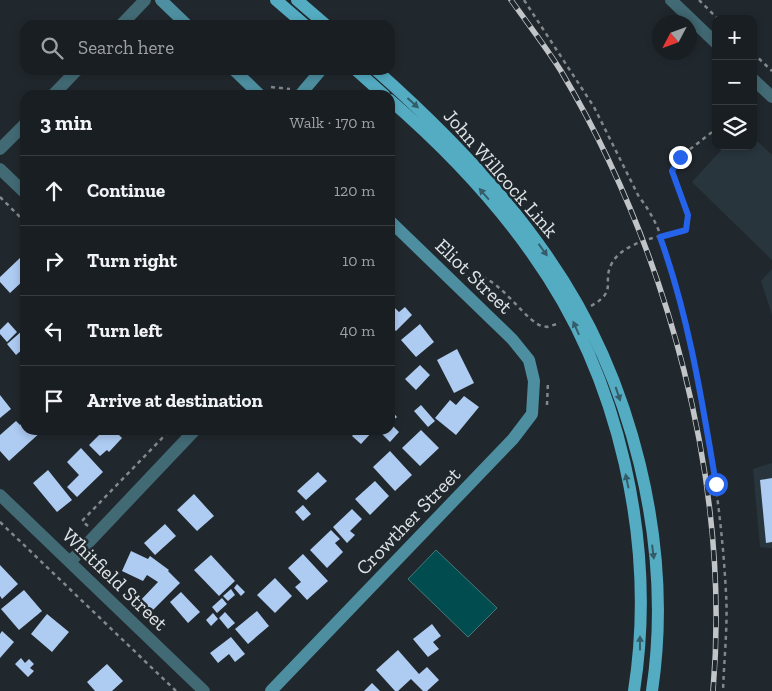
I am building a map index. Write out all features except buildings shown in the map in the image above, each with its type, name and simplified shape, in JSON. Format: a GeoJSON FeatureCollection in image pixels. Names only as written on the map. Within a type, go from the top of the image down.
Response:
{"type":"FeatureCollection","features":[{"type":"Feature","properties":{"kind":"main road"},"geometry":{"type":"LineString","coordinates":[[276,0],[298,20]]}},
{"type":"Feature","properties":{"kind":"main road"},"geometry":{"type":"LineString","coordinates":[[297,0],[320,20]]}},
{"type":"Feature","properties":{"kind":"main road"},"geometry":{"type":"LineString","coordinates":[[362,75],[378,90]]}},
{"type":"Feature","properties":{"kind":"main road","name":"John Willcock Link"},"geometry":{"type":"LineString","coordinates":[[382,75],[430,118],[518,216],[548,257],[581,311],[610,372],[635,444],[650,518],[658,590],[652,691]]}},
{"type":"Feature","properties":{"kind":"main road","name":"John Willcock Link"},"geometry":{"type":"LineString","coordinates":[[395,105],[422,129],[486,195],[534,256],[571,317],[602,386],[621,454],[633,508],[640,578],[640,653],[634,691]]}},
{"type":"Feature","properties":{"kind":"street"},"geometry":{"type":"LineString","coordinates":[[125,20],[145,0]]}},
{"type":"Feature","properties":{"kind":"street"},"geometry":{"type":"LineString","coordinates":[[161,0],[182,20]]}},
{"type":"Feature","properties":{"kind":"street"},"geometry":{"type":"LineString","coordinates":[[671,0],[712,39]]}},
{"type":"Feature","properties":{"kind":"street"},"geometry":{"type":"LineString","coordinates":[[58,90],[72,75]]}},
{"type":"Feature","properties":{"kind":"street"},"geometry":{"type":"LineString","coordinates":[[239,75],[255,90]]}},
{"type":"Feature","properties":{"kind":"street"},"geometry":{"type":"LineString","coordinates":[[304,90],[317,75]]}},
{"type":"Feature","properties":{"kind":"street"},"geometry":{"type":"LineString","coordinates":[[757,83],[772,97]]}},
{"type":"Feature","properties":{"kind":"street"},"geometry":{"type":"LineString","coordinates":[[0,150],[20,129]]}},
{"type":"Feature","properties":{"kind":"street"},"geometry":{"type":"LineString","coordinates":[[0,169],[20,188]]}},
{"type":"Feature","properties":{"kind":"street","name":"Eliot Street"},"geometry":{"type":"LineString","coordinates":[[395,226],[512,339],[529,360]]}},
{"type":"Feature","properties":{"kind":"street","name":"Crowther Street"},"geometry":{"type":"LineString","coordinates":[[271,691],[513,439],[532,414],[534,381],[529,360]]}},
{"type":"Feature","properties":{"kind":"street"},"geometry":{"type":"LineString","coordinates":[[70,562],[190,435]]}},
{"type":"Feature","properties":{"kind":"street","name":"Whitfield Street"},"geometry":{"type":"LineString","coordinates":[[0,495],[204,691]]}},
{"type":"Feature","properties":{"kind":"path"},"geometry":{"type":"LineString","coordinates":[[524,0],[594,107],[638,198],[649,210],[670,265],[698,378],[716,484],[727,594],[723,691]]}},
{"type":"Feature","properties":{"kind":"path"},"geometry":{"type":"LineString","coordinates":[[699,0],[714,15]]}},
{"type":"Feature","properties":{"kind":"path"},"geometry":{"type":"LineString","coordinates":[[757,57],[772,71]]}},
{"type":"Feature","properties":{"kind":"path"},"geometry":{"type":"LineString","coordinates":[[590,306],[602,300],[608,292],[611,264],[621,252],[660,237],[686,230],[688,215],[672,171],[680,157],[712,131]]}},
{"type":"Feature","properties":{"kind":"path"},"geometry":{"type":"LineString","coordinates":[[0,197],[20,217]]}},
{"type":"Feature","properties":{"kind":"path"},"geometry":{"type":"LineString","coordinates":[[467,277],[476,274],[490,279],[539,325],[554,326],[563,321]]}},
{"type":"Feature","properties":{"kind":"path"},"geometry":{"type":"LineString","coordinates":[[82,521],[165,435]]}},
{"type":"Feature","properties":{"kind":"path"},"geometry":{"type":"LineString","coordinates":[[0,522],[176,691]]}},
{"type":"Feature","properties":{"kind":"shaded area"},"geometry":{"type":"Polygon","coordinates":[[[757,141],[772,155],[772,260],[692,182],[721,150],[757,150],[757,141]]]}},
{"type":"Feature","properties":{"kind":"shaded area"},"geometry":{"type":"Polygon","coordinates":[[[772,269],[772,315],[761,281],[772,269]]]}},
{"type":"Feature","properties":{"kind":"shaded area"},"geometry":{"type":"Polygon","coordinates":[[[772,463],[772,548],[760,547],[753,469],[772,463]]]}},
{"type":"Feature","properties":{"kind":"water"},"geometry":{"type":"Polygon","coordinates":[[[436,550],[497,608],[468,637],[408,579],[436,550]]]}},
{"type":"Feature","properties":{"kind":"railway"},"geometry":{"type":"LineString","coordinates":[[511,0],[561,71],[599,141],[632,214],[661,291],[684,370],[701,450],[712,531],[716,612],[713,691]]}},
{"type":"Feature","properties":{"kind":"route"},"geometry":{"type":"LineString","coordinates":[[680,157],[672,171],[688,215],[686,230],[660,237],[670,265],[698,378],[716,484]]}}]}
